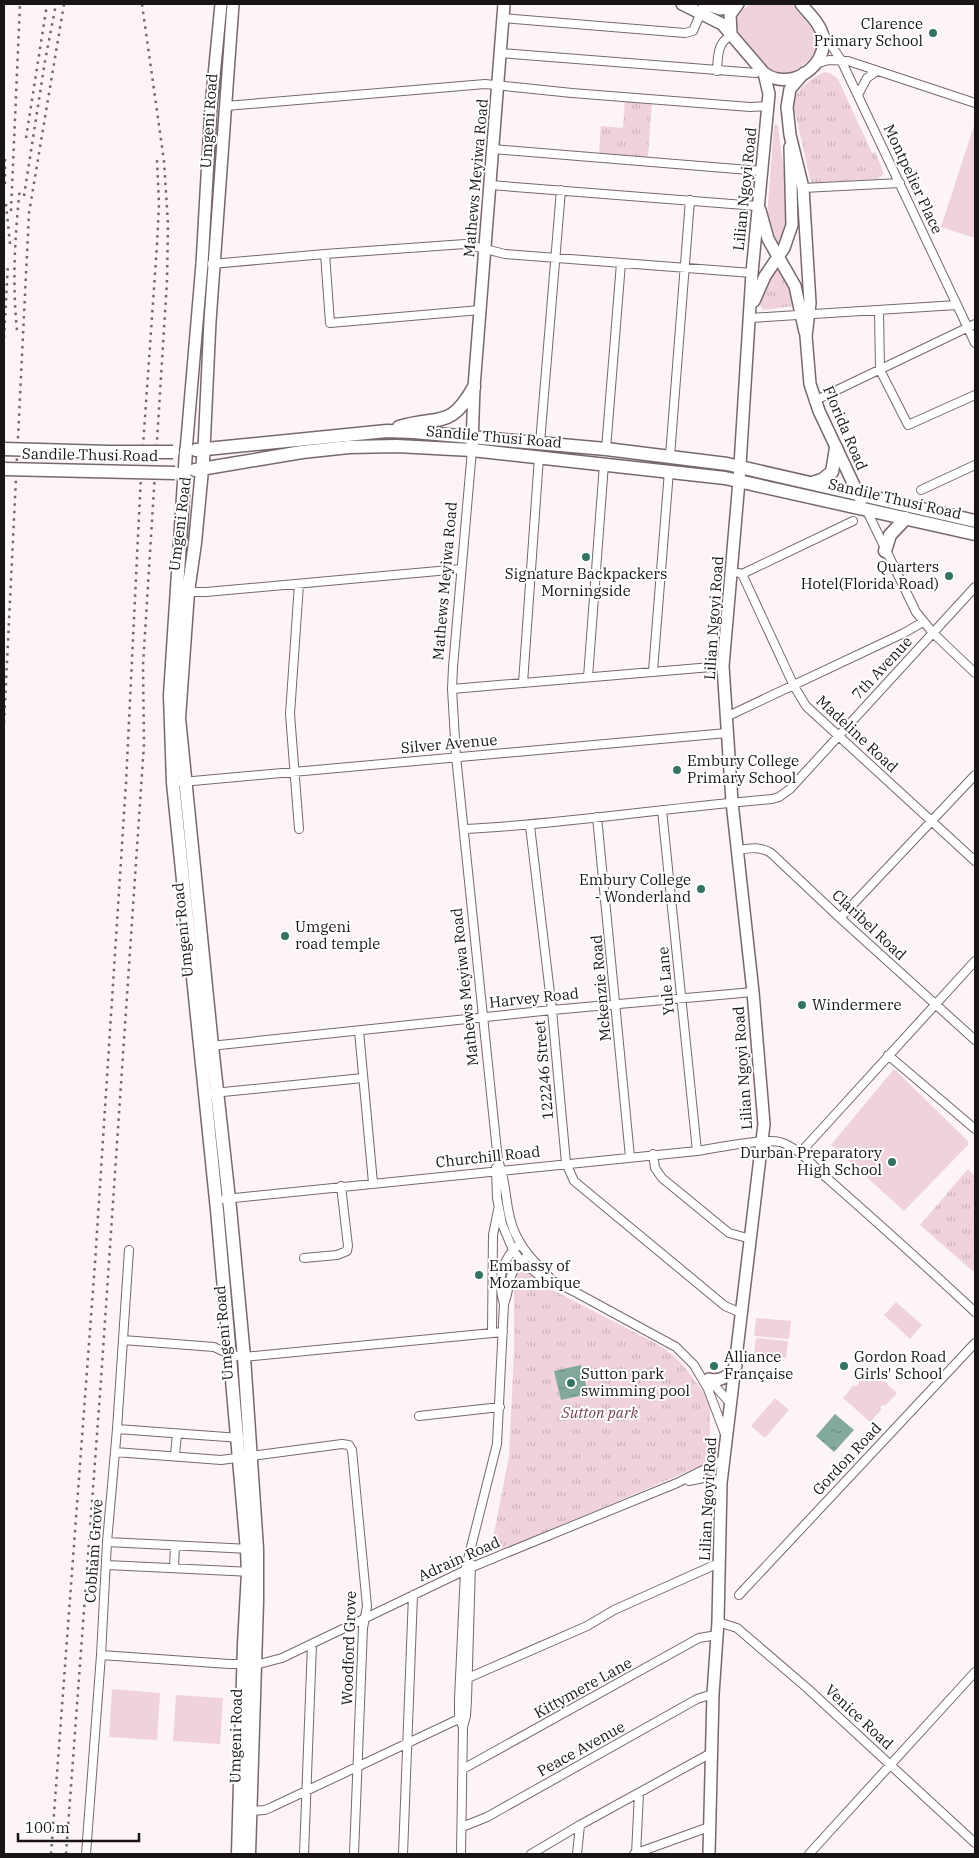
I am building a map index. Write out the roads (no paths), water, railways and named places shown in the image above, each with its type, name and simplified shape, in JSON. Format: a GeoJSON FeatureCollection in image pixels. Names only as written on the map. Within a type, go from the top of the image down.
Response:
{"type":"FeatureCollection","features":[{"type":"Feature","properties":{"kind":"main road"},"geometry":{"type":"LineString","coordinates":[[388,431],[410,424],[434,421],[451,416],[466,402],[474,387]]}},
{"type":"Feature","properties":{"kind":"main road","name":"Sandile Thusi Road"},"geometry":{"type":"LineString","coordinates":[[4,449],[180,452],[388,431],[472,437],[606,449],[740,466],[975,521]]}},
{"type":"Feature","properties":{"kind":"main road","name":"Sandile Thusi Road"},"geometry":{"type":"LineString","coordinates":[[4,469],[180,472],[302,452],[350,447],[397,446],[472,450],[669,471],[740,481],[975,534]]}},
{"type":"Feature","properties":{"kind":"main road"},"geometry":{"type":"LineString","coordinates":[[812,483],[822,480],[832,472],[836,448]]}},
{"type":"Feature","properties":{"kind":"main road","name":"Umgeni Road"},"geometry":{"type":"LineString","coordinates":[[204,449],[203,469],[182,592],[170,695],[237,1356],[252,1549],[253,1572],[249,1664],[238,1854]]}},
{"type":"Feature","properties":{"kind":"main road","name":"Umgeni Road"},"geometry":{"type":"LineString","coordinates":[[180,452],[182,592]]}},
{"type":"Feature","properties":{"kind":"main road"},"geometry":{"type":"LineString","coordinates":[[885,551],[890,535],[906,518]]}},
{"type":"Feature","properties":{"kind":"main road","name":"Umgeni Road"},"geometry":{"type":"LineString","coordinates":[[249,1664],[251,1811],[249,1854]]}},
{"type":"Feature","properties":{"kind":"street","name":"Umgeni Road"},"geometry":{"type":"LineString","coordinates":[[180,452],[202,264],[221,4]]}},
{"type":"Feature","properties":{"kind":"street","name":"Umgeni Road"},"geometry":{"type":"LineString","coordinates":[[204,449],[214,264],[233,4]]}},
{"type":"Feature","properties":{"kind":"street","name":"Mathews Meyiwa Road"},"geometry":{"type":"LineString","coordinates":[[504,4],[474,387],[472,450],[460,569],[452,689],[456,756],[498,1161],[498,1209],[513,1250],[521,1261],[544,1279],[551,1280],[676,1347],[694,1365]]}},
{"type":"Feature","properties":{"kind":"street"},"geometry":{"type":"LineString","coordinates":[[682,4],[720,9],[736,5]]}},
{"type":"Feature","properties":{"kind":"street"},"geometry":{"type":"LineString","coordinates":[[703,7],[722,24],[763,71],[772,78],[781,80],[792,79],[804,73],[819,59],[823,47],[820,29],[801,4]]}},
{"type":"Feature","properties":{"kind":"street"},"geometry":{"type":"LineString","coordinates":[[731,34],[729,20],[736,5]]}},
{"type":"Feature","properties":{"kind":"street"},"geometry":{"type":"LineString","coordinates":[[503,18],[685,33],[693,31],[703,7]]}},
{"type":"Feature","properties":{"kind":"street","name":"Montpelier Place"},"geometry":{"type":"LineString","coordinates":[[820,29],[841,60],[957,305],[972,326],[975,343]]}},
{"type":"Feature","properties":{"kind":"street"},"geometry":{"type":"LineString","coordinates":[[717,71],[720,46],[725,38],[731,34]]}},
{"type":"Feature","properties":{"kind":"street"},"geometry":{"type":"LineString","coordinates":[[500,53],[717,71],[756,73],[763,71]]}},
{"type":"Feature","properties":{"kind":"street"},"geometry":{"type":"LineString","coordinates":[[815,64],[829,60],[841,60],[975,104]]}},
{"type":"Feature","properties":{"kind":"street","name":"Lilian Ngoyi Road"},"geometry":{"type":"LineString","coordinates":[[709,1854],[721,1483],[764,1124],[753,992],[732,802],[723,666],[737,573],[740,466],[751,314],[752,273],[769,89],[763,71]]}},
{"type":"Feature","properties":{"kind":"street"},"geometry":{"type":"LineString","coordinates":[[858,95],[867,78],[877,71]]}},
{"type":"Feature","properties":{"kind":"street","name":"Florida Road"},"geometry":{"type":"LineString","coordinates":[[804,73],[790,89],[787,99],[790,135],[803,188],[806,336],[809,378],[814,401],[908,599],[923,622],[975,673]]}},
{"type":"Feature","properties":{"kind":"street"},"geometry":{"type":"LineString","coordinates":[[226,106],[475,84],[740,107],[768,106]]}},
{"type":"Feature","properties":{"kind":"street","name":"Lilian Ngoyi Road"},"geometry":{"type":"LineString","coordinates":[[751,314],[765,276],[788,239],[792,225],[789,162],[790,135]]}},
{"type":"Feature","properties":{"kind":"street"},"geometry":{"type":"LineString","coordinates":[[493,149],[761,171]]}},
{"type":"Feature","properties":{"kind":"street"},"geometry":{"type":"LineString","coordinates":[[803,188],[900,182]]}},
{"type":"Feature","properties":{"kind":"street"},"geometry":{"type":"LineString","coordinates":[[490,185],[690,200],[758,202]]}},
{"type":"Feature","properties":{"kind":"street"},"geometry":{"type":"LineString","coordinates":[[540,443],[561,190]]}},
{"type":"Feature","properties":{"kind":"street"},"geometry":{"type":"LineString","coordinates":[[670,456],[690,200]]}},
{"type":"Feature","properties":{"kind":"street","name":"Florida Road"},"geometry":{"type":"LineString","coordinates":[[758,202],[765,231],[794,286],[805,314]]}},
{"type":"Feature","properties":{"kind":"street"},"geometry":{"type":"LineString","coordinates":[[202,264],[465,244],[505,254],[752,273]]}},
{"type":"Feature","properties":{"kind":"street"},"geometry":{"type":"LineString","coordinates":[[325,254],[330,323],[480,310]]}},
{"type":"Feature","properties":{"kind":"street"},"geometry":{"type":"LineString","coordinates":[[606,449],[621,263]]}},
{"type":"Feature","properties":{"kind":"street"},"geometry":{"type":"LineString","coordinates":[[751,314],[805,314],[957,305]]}},
{"type":"Feature","properties":{"kind":"street"},"geometry":{"type":"LineString","coordinates":[[879,310],[880,370],[908,426],[975,395]]}},
{"type":"Feature","properties":{"kind":"street"},"geometry":{"type":"LineString","coordinates":[[814,401],[972,326]]}},
{"type":"Feature","properties":{"kind":"street"},"geometry":{"type":"LineString","coordinates":[[522,683],[539,457]]}},
{"type":"Feature","properties":{"kind":"street"},"geometry":{"type":"LineString","coordinates":[[588,677],[604,464]]}},
{"type":"Feature","properties":{"kind":"street"},"geometry":{"type":"LineString","coordinates":[[921,490],[975,465]]}},
{"type":"Feature","properties":{"kind":"street"},"geometry":{"type":"LineString","coordinates":[[653,671],[669,471]]}},
{"type":"Feature","properties":{"kind":"street"},"geometry":{"type":"LineString","coordinates":[[737,573],[853,522]]}},
{"type":"Feature","properties":{"kind":"street"},"geometry":{"type":"LineString","coordinates":[[182,592],[299,584],[460,569]]}},
{"type":"Feature","properties":{"kind":"street","name":"Madeline Road"},"geometry":{"type":"LineString","coordinates":[[737,573],[806,706],[975,861]]}},
{"type":"Feature","properties":{"kind":"street"},"geometry":{"type":"LineString","coordinates":[[299,584],[290,714],[299,829]]}},
{"type":"Feature","properties":{"kind":"street","name":"7th Avenue"},"geometry":{"type":"LineString","coordinates":[[465,829],[530,826],[779,797],[790,789],[975,587]]}},
{"type":"Feature","properties":{"kind":"street"},"geometry":{"type":"LineString","coordinates":[[726,717],[904,634],[923,622]]}},
{"type":"Feature","properties":{"kind":"street"},"geometry":{"type":"LineString","coordinates":[[452,689],[723,666]]}},
{"type":"Feature","properties":{"kind":"street","name":"Silver Avenue"},"geometry":{"type":"LineString","coordinates":[[179,783],[456,756],[727,733]]}},
{"type":"Feature","properties":{"kind":"street"},"geometry":{"type":"LineString","coordinates":[[840,918],[975,775]]}},
{"type":"Feature","properties":{"kind":"street","name":"Yule Lane"},"geometry":{"type":"LineString","coordinates":[[662,810],[697,1151]]}},
{"type":"Feature","properties":{"kind":"street","name":"Mckenzie Road"},"geometry":{"type":"LineString","coordinates":[[597,817],[630,1156]]}},
{"type":"Feature","properties":{"kind":"street","name":"122246 Street"},"geometry":{"type":"LineString","coordinates":[[530,826],[552,1010],[566,1163]]}},
{"type":"Feature","properties":{"kind":"street","name":"Claribel Road"},"geometry":{"type":"LineString","coordinates":[[737,850],[757,848],[765,849],[772,853],[840,918],[975,1040]]}},
{"type":"Feature","properties":{"kind":"street"},"geometry":{"type":"LineString","coordinates":[[975,960],[800,1153],[894,1236],[975,1312]]}},
{"type":"Feature","properties":{"kind":"street","name":"Harvey Road"},"geometry":{"type":"LineString","coordinates":[[206,1047],[552,1010],[753,992]]}},
{"type":"Feature","properties":{"kind":"street"},"geometry":{"type":"LineString","coordinates":[[359,1031],[373,1183]]}},
{"type":"Feature","properties":{"kind":"street"},"geometry":{"type":"LineString","coordinates":[[888,1055],[975,1129]]}},
{"type":"Feature","properties":{"kind":"street"},"geometry":{"type":"LineString","coordinates":[[210,1093],[363,1078]]}},
{"type":"Feature","properties":{"kind":"street","name":"Churchill Road"},"geometry":{"type":"LineString","coordinates":[[222,1200],[630,1156],[697,1151],[763,1142],[782,1143],[800,1153]]}},
{"type":"Feature","properties":{"kind":"street"},"geometry":{"type":"LineString","coordinates":[[653,1154],[655,1168],[662,1178],[728,1233],[751,1239]]}},
{"type":"Feature","properties":{"kind":"street"},"geometry":{"type":"LineString","coordinates":[[566,1163],[574,1181],[725,1306],[741,1312]]}},
{"type":"Feature","properties":{"kind":"street","name":"Mathews Meyiwa Road"},"geometry":{"type":"LineString","coordinates":[[498,1170],[508,1215],[520,1244],[551,1280]]}},
{"type":"Feature","properties":{"kind":"street"},"geometry":{"type":"LineString","coordinates":[[304,1258],[337,1255],[347,1251],[341,1186]]}},
{"type":"Feature","properties":{"kind":"street"},"geometry":{"type":"LineString","coordinates":[[492,1332],[493,1235],[498,1209]]}},
{"type":"Feature","properties":{"kind":"street"},"geometry":{"type":"LineString","coordinates":[[463,1717],[468,1678],[469,1557],[497,1444],[504,1304],[501,1272],[503,1263],[520,1244]]}},
{"type":"Feature","properties":{"kind":"street","name":"Cobham Grove"},"geometry":{"type":"LineString","coordinates":[[86,1854],[128,1250]]}},
{"type":"Feature","properties":{"kind":"street"},"geometry":{"type":"LineString","coordinates":[[504,1304],[510,1276],[514,1268],[528,1255]]}},
{"type":"Feature","properties":{"kind":"street"},"geometry":{"type":"LineString","coordinates":[[123,1340],[214,1347],[237,1356],[503,1332]]}},
{"type":"Feature","properties":{"kind":"street","name":"Gordon Road"},"geometry":{"type":"LineString","coordinates":[[739,1595],[975,1343]]}},
{"type":"Feature","properties":{"kind":"street"},"geometry":{"type":"LineString","coordinates":[[694,1365],[730,1403]]}},
{"type":"Feature","properties":{"kind":"street"},"geometry":{"type":"LineString","coordinates":[[694,1365],[712,1397],[726,1436]]}},
{"type":"Feature","properties":{"kind":"street"},"geometry":{"type":"LineString","coordinates":[[709,1379],[723,1379],[736,1366]]}},
{"type":"Feature","properties":{"kind":"street"},"geometry":{"type":"LineString","coordinates":[[419,1416],[500,1408]]}},
{"type":"Feature","properties":{"kind":"street"},"geometry":{"type":"LineString","coordinates":[[117,1429],[243,1438]]}},
{"type":"Feature","properties":{"kind":"street"},"geometry":{"type":"LineString","coordinates":[[175,1456],[177,1434]]}},
{"type":"Feature","properties":{"kind":"street","name":"Woodford Grove"},"geometry":{"type":"LineString","coordinates":[[244,1456],[342,1444],[349,1445],[352,1450],[367,1606],[363,1628],[354,1854]]}},
{"type":"Feature","properties":{"kind":"street"},"geometry":{"type":"LineString","coordinates":[[115,1452],[221,1460],[244,1456]]}},
{"type":"Feature","properties":{"kind":"street","name":"Adrain Road"},"geometry":{"type":"LineString","coordinates":[[101,1655],[249,1664],[282,1658],[469,1569],[678,1484],[723,1460]]}},
{"type":"Feature","properties":{"kind":"street","name":"Adrain Road"},"geometry":{"type":"LineString","coordinates":[[678,1484],[704,1478],[721,1483]]}},
{"type":"Feature","properties":{"kind":"street"},"geometry":{"type":"LineString","coordinates":[[107,1542],[252,1549]]}},
{"type":"Feature","properties":{"kind":"street"},"geometry":{"type":"LineString","coordinates":[[174,1568],[175,1546]]}},
{"type":"Feature","properties":{"kind":"street"},"geometry":{"type":"LineString","coordinates":[[468,1678],[587,1626],[614,1610],[719,1563]]}},
{"type":"Feature","properties":{"kind":"street"},"geometry":{"type":"LineString","coordinates":[[107,1565],[253,1572]]}},
{"type":"Feature","properties":{"kind":"street"},"geometry":{"type":"LineString","coordinates":[[461,1854],[463,1717],[469,1569]]}},
{"type":"Feature","properties":{"kind":"street"},"geometry":{"type":"LineString","coordinates":[[403,1854],[413,1595]]}},
{"type":"Feature","properties":{"kind":"street","name":"Venice Road"},"geometry":{"type":"LineString","coordinates":[[718,1622],[738,1628],[807,1688],[975,1843]]}},
{"type":"Feature","properties":{"kind":"street","name":"Kittymere Lane"},"geometry":{"type":"LineString","coordinates":[[463,1769],[699,1638],[717,1635]]}},
{"type":"Feature","properties":{"kind":"street"},"geometry":{"type":"LineString","coordinates":[[304,1854],[312,1644]]}},
{"type":"Feature","properties":{"kind":"street"},"geometry":{"type":"LineString","coordinates":[[809,1854],[975,1672]]}},
{"type":"Feature","properties":{"kind":"street","name":"Peace Avenue"},"geometry":{"type":"LineString","coordinates":[[462,1827],[487,1817],[697,1699],[713,1694]]}},
{"type":"Feature","properties":{"kind":"street"},"geometry":{"type":"LineString","coordinates":[[251,1811],[265,1810],[463,1717]]}},
{"type":"Feature","properties":{"kind":"street"},"geometry":{"type":"LineString","coordinates":[[531,1854],[713,1752]]}},
{"type":"Feature","properties":{"kind":"street"},"geometry":{"type":"LineString","coordinates":[[639,1793],[635,1854],[710,1827]]}},
{"type":"Feature","properties":{"kind":"street"},"geometry":{"type":"LineString","coordinates":[[577,1854],[580,1825]]}},
{"type":"Feature","properties":{"kind":"water","name":"Sutton park swimming pool"},"geometry":{"type":"Polygon","coordinates":[[[581,1365],[588,1394],[561,1400],[554,1371],[581,1365]]]}},
{"type":"Feature","properties":{"kind":"water"},"geometry":{"type":"Polygon","coordinates":[[[835,1414],[854,1430],[834,1452],[816,1436],[835,1414]]]}},
{"type":"Feature","properties":{"kind":"railway"},"geometry":{"type":"LineString","coordinates":[[11,211],[20,4]]}},
{"type":"Feature","properties":{"kind":"railway"},"geometry":{"type":"LineString","coordinates":[[26,138],[47,4]]}},
{"type":"Feature","properties":{"kind":"railway"},"geometry":{"type":"LineString","coordinates":[[24,196],[56,4]]}},
{"type":"Feature","properties":{"kind":"railway"},"geometry":{"type":"LineString","coordinates":[[4,723],[29,213],[64,4]]}},
{"type":"Feature","properties":{"kind":"railway"},"geometry":{"type":"LineString","coordinates":[[66,1854],[101,1380],[144,744],[143,665],[167,281],[168,224],[164,161],[142,4]]}},
{"type":"Feature","properties":{"kind":"railway"},"geometry":{"type":"LineString","coordinates":[[5,159],[5,184]]}},
{"type":"Feature","properties":{"kind":"railway"},"geometry":{"type":"LineString","coordinates":[[51,1854],[95,1263],[126,783],[141,475],[157,245],[159,204],[157,160]]}},
{"type":"Feature","properties":{"kind":"railway"},"geometry":{"type":"LineString","coordinates":[[17,330],[15,259],[20,188]]}},
{"type":"Feature","properties":{"kind":"railway"},"geometry":{"type":"LineString","coordinates":[[6,204],[10,244]]}},
{"type":"Feature","properties":{"kind":"railway"},"geometry":{"type":"LineString","coordinates":[[4,338],[8,263]]}},
{"type":"Feature","properties":{"kind":"place","name":"Clarence Primary School"},"geometry":{"type":"Point","coordinates":[933,33]}},
{"type":"Feature","properties":{"kind":"place","name":"Signature Backpackers Morningside"},"geometry":{"type":"Point","coordinates":[586,557]}},
{"type":"Feature","properties":{"kind":"place","name":"Quarters Hotel(Florida Road)"},"geometry":{"type":"Point","coordinates":[949,576]}},
{"type":"Feature","properties":{"kind":"place","name":"Embury College Primary School"},"geometry":{"type":"Point","coordinates":[677,770]}},
{"type":"Feature","properties":{"kind":"place","name":"Embury College - Wonderland"},"geometry":{"type":"Point","coordinates":[701,889]}},
{"type":"Feature","properties":{"kind":"place","name":"Umgeni road temple"},"geometry":{"type":"Point","coordinates":[285,936]}},
{"type":"Feature","properties":{"kind":"place","name":"Windermere"},"geometry":{"type":"Point","coordinates":[802,1005]}},
{"type":"Feature","properties":{"kind":"place","name":"Durban Preparatory High School"},"geometry":{"type":"Point","coordinates":[892,1162]}},
{"type":"Feature","properties":{"kind":"place","name":"Embassy of Mozambique"},"geometry":{"type":"Point","coordinates":[479,1275]}},
{"type":"Feature","properties":{"kind":"place","name":"Alliance Française"},"geometry":{"type":"Point","coordinates":[714,1366]}},
{"type":"Feature","properties":{"kind":"place","name":"Gordon Road Girls' School"},"geometry":{"type":"Point","coordinates":[844,1366]}},
{"type":"Feature","properties":{"kind":"place","name":"Sutton park swimming pool"},"geometry":{"type":"Point","coordinates":[571,1383]}},
{"type":"Feature","properties":{"kind":"park label","name":"Sutton park"},"geometry":{"type":"Point","coordinates":[600,1413]}}]}
